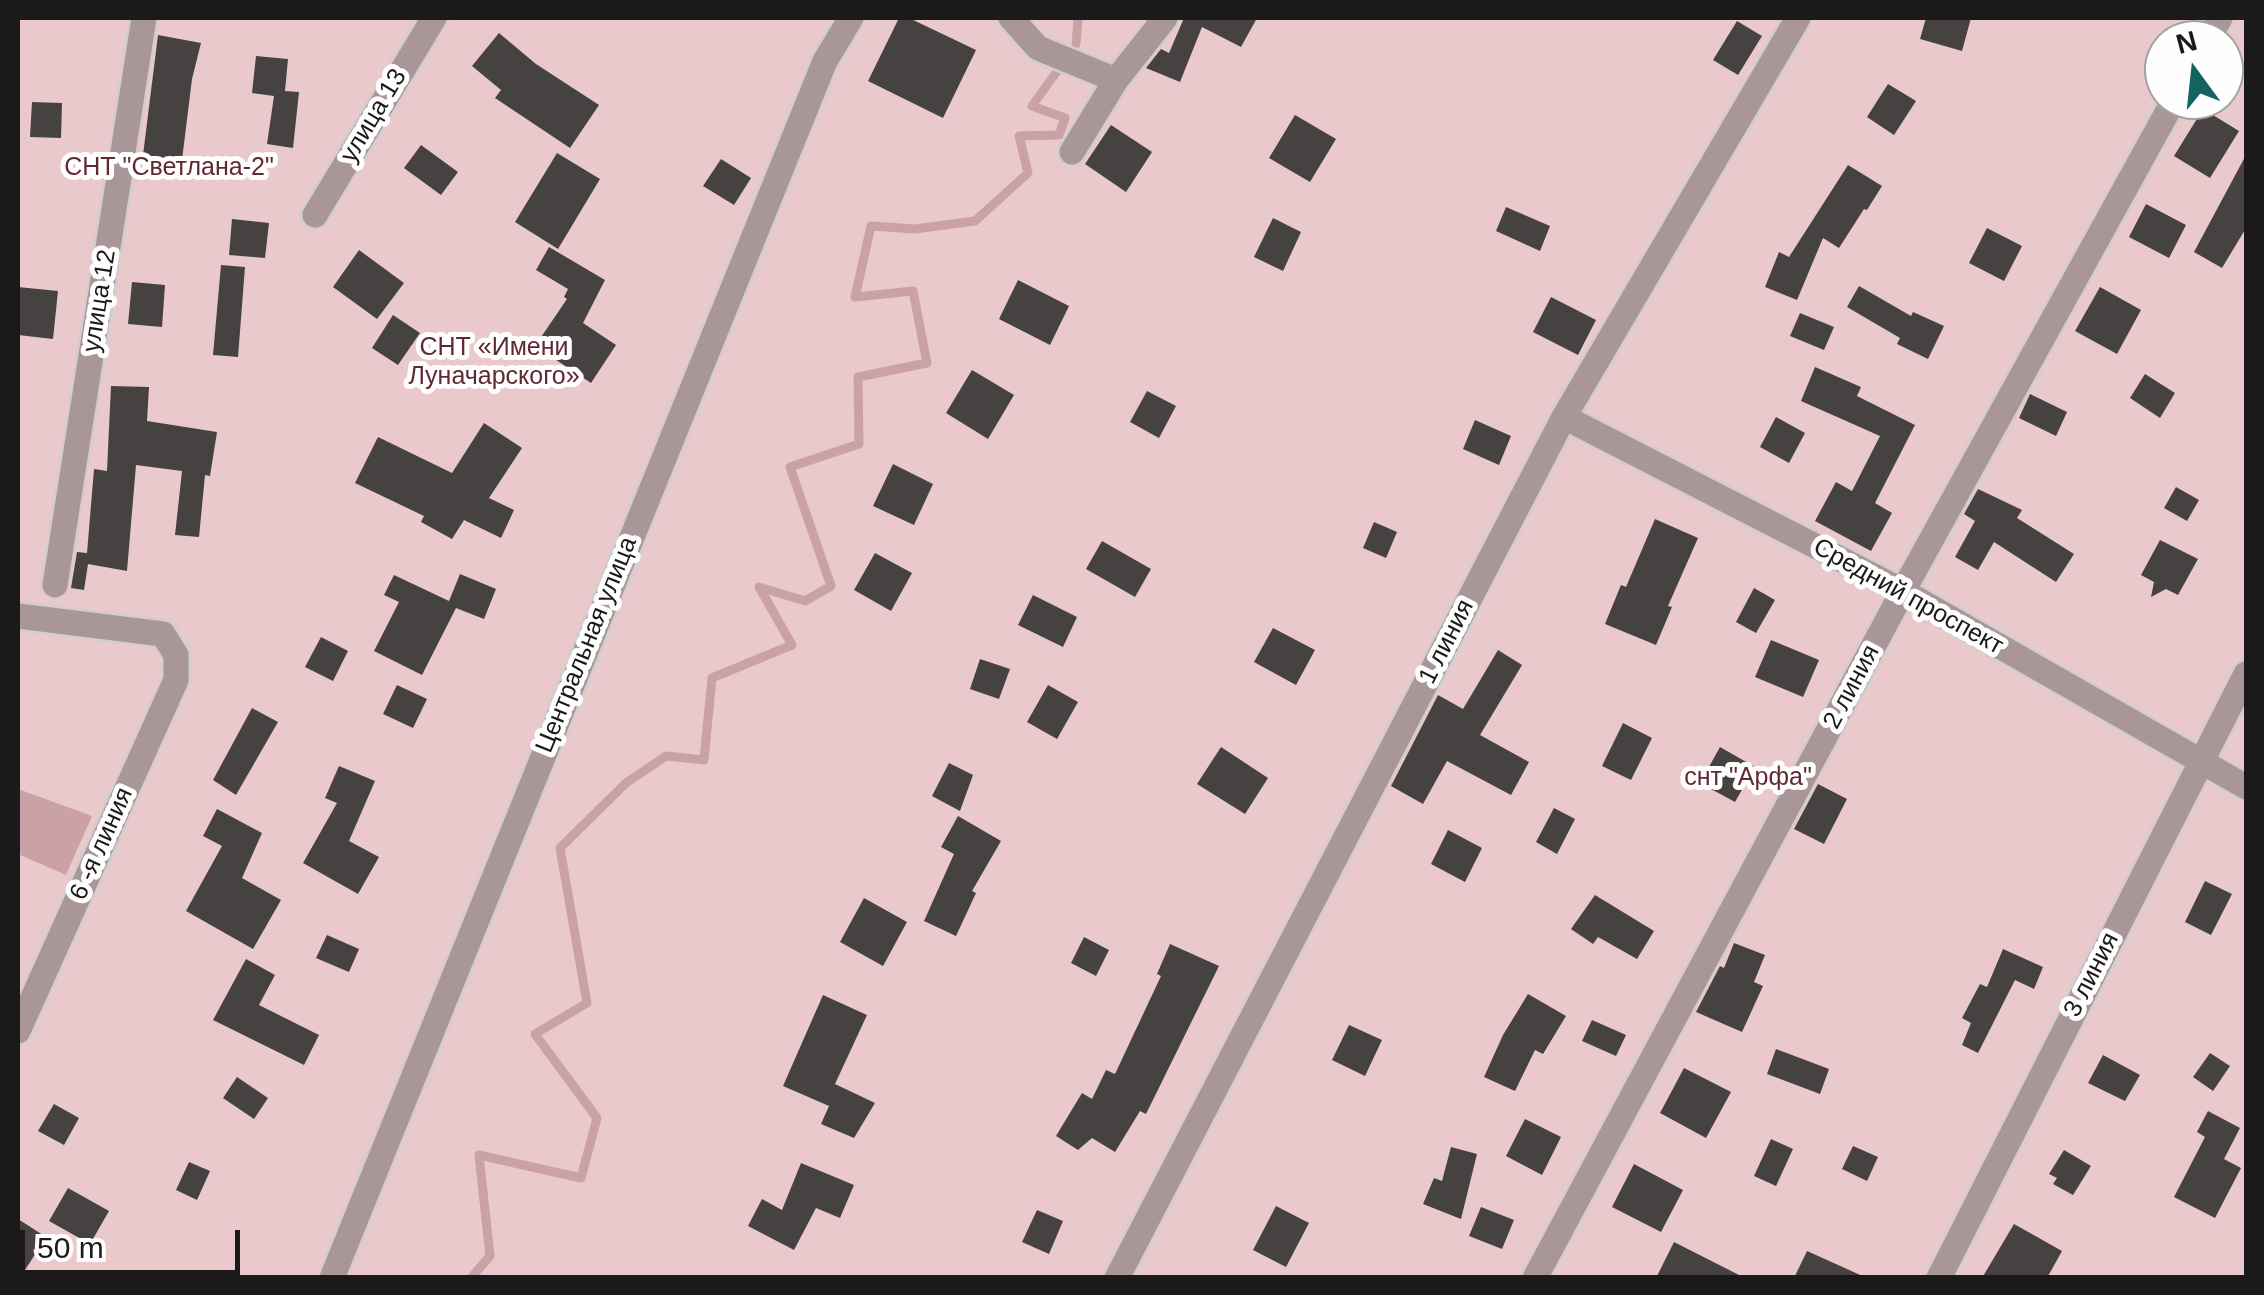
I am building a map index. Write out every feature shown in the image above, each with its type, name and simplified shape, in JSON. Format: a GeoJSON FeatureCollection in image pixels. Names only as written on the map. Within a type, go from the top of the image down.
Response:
{"type":"FeatureCollection","features":[{"type":"Feature","properties":{"kind":"street","name":"улица 12"},"geometry":{"type":"LineString","coordinates":[[55,584],[144,18]]}},
{"type":"Feature","properties":{"kind":"street","name":"улица 13"},"geometry":{"type":"LineString","coordinates":[[315,215],[434,18]]}},
{"type":"Feature","properties":{"kind":"street","name":"Центральная улица"},"geometry":{"type":"LineString","coordinates":[[332,1278],[825,61],[850,18]]}},
{"type":"Feature","properties":{"kind":"street"},"geometry":{"type":"LineString","coordinates":[[1011,18],[1038,48],[1116,80]]}},
{"type":"Feature","properties":{"kind":"street"},"geometry":{"type":"LineString","coordinates":[[1072,152],[1116,80],[1165,18]]}},
{"type":"Feature","properties":{"kind":"street","name":"1 линия"},"geometry":{"type":"LineString","coordinates":[[1117,1278],[1564,417],[1798,18]]}},
{"type":"Feature","properties":{"kind":"street","name":"2 линия"},"geometry":{"type":"LineString","coordinates":[[1535,1278],[1903,592],[2163,120]]}},
{"type":"Feature","properties":{"kind":"street","name":"Средний проспект"},"geometry":{"type":"LineString","coordinates":[[1564,417],[1903,592],[2246,787]]}},
{"type":"Feature","properties":{"kind":"street","name":"6 -я линия"},"geometry":{"type":"LineString","coordinates":[[18,616],[163,634],[176,656],[176,680],[18,1031]]}},
{"type":"Feature","properties":{"kind":"street","name":"3 линия"},"geometry":{"type":"LineString","coordinates":[[1939,1278],[2246,674]]}},
{"type":"Feature","properties":{"kind":"green space"},"geometry":{"type":"Polygon","coordinates":[[[18,18],[2246,18],[2246,1277],[18,1277],[18,18]]]}},
{"type":"Feature","properties":{"kind":"shaded area"},"geometry":{"type":"Polygon","coordinates":[[[18,789],[92,816],[66,875],[18,854],[18,789]]]}},
{"type":"Feature","properties":{"kind":"building"},"geometry":{"type":"Polygon","coordinates":[[[899,18],[909,18],[976,50],[943,118],[868,81],[899,18]]]}},
{"type":"Feature","properties":{"kind":"building"},"geometry":{"type":"Polygon","coordinates":[[[1184,18],[1257,18],[1241,47],[1202,27],[1180,82],[1146,68],[1161,49],[1169,53],[1184,18]]]}},
{"type":"Feature","properties":{"kind":"building"},"geometry":{"type":"Polygon","coordinates":[[[1926,18],[1971,18],[1962,51],[1920,39],[1926,18]]]}},
{"type":"Feature","properties":{"kind":"building"},"geometry":{"type":"Polygon","coordinates":[[[1737,21],[1762,36],[1738,75],[1713,60],[1737,21]]]}},
{"type":"Feature","properties":{"kind":"building"},"geometry":{"type":"Polygon","coordinates":[[[499,33],[536,64],[599,105],[570,148],[495,98],[501,90],[472,66],[499,33]]]}},
{"type":"Feature","properties":{"kind":"building"},"geometry":{"type":"Polygon","coordinates":[[[158,35],[201,43],[192,79],[181,168],[142,163],[158,35]]]}},
{"type":"Feature","properties":{"kind":"building"},"geometry":{"type":"Polygon","coordinates":[[[256,56],[288,59],[285,91],[299,92],[293,148],[267,144],[274,96],[252,93],[256,56]]]}},
{"type":"Feature","properties":{"kind":"building"},"geometry":{"type":"Polygon","coordinates":[[[1888,84],[1916,101],[1894,135],[1867,117],[1888,84]]]}},
{"type":"Feature","properties":{"kind":"building"},"geometry":{"type":"Polygon","coordinates":[[[32,102],[62,103],[61,138],[30,137],[32,102]]]}},
{"type":"Feature","properties":{"kind":"building"},"geometry":{"type":"Polygon","coordinates":[[[1295,115],[1336,139],[1310,182],[1269,158],[1295,115]]]}},
{"type":"Feature","properties":{"kind":"building"},"geometry":{"type":"Polygon","coordinates":[[[2196,120],[2221,120],[2239,131],[2210,178],[2174,156],[2196,120]]]}},
{"type":"Feature","properties":{"kind":"building"},"geometry":{"type":"Polygon","coordinates":[[[1111,125],[1152,152],[1126,192],[1085,164],[1111,125]]]}},
{"type":"Feature","properties":{"kind":"building"},"geometry":{"type":"Polygon","coordinates":[[[421,145],[458,172],[441,195],[404,168],[421,145]]]}},
{"type":"Feature","properties":{"kind":"building"},"geometry":{"type":"Polygon","coordinates":[[[557,153],[600,179],[558,249],[515,222],[557,153]]]}},
{"type":"Feature","properties":{"kind":"building"},"geometry":{"type":"Polygon","coordinates":[[[2246,155],[2246,228],[2222,268],[2194,252],[2246,155]]]}},
{"type":"Feature","properties":{"kind":"building"},"geometry":{"type":"Polygon","coordinates":[[[721,159],[751,178],[734,205],[703,186],[721,159]]]}},
{"type":"Feature","properties":{"kind":"building"},"geometry":{"type":"Polygon","coordinates":[[[1848,165],[1882,186],[1867,210],[1864,209],[1839,248],[1823,238],[1797,300],[1765,287],[1779,252],[1789,257],[1848,165]]]}},
{"type":"Feature","properties":{"kind":"building"},"geometry":{"type":"Polygon","coordinates":[[[2146,204],[2186,225],[2169,258],[2129,237],[2146,204]]]}},
{"type":"Feature","properties":{"kind":"building"},"geometry":{"type":"Polygon","coordinates":[[[1506,207],[1550,226],[1540,251],[1496,231],[1506,207]]]}},
{"type":"Feature","properties":{"kind":"building"},"geometry":{"type":"Polygon","coordinates":[[[1273,218],[1301,232],[1283,271],[1254,257],[1273,218]]]}},
{"type":"Feature","properties":{"kind":"building"},"geometry":{"type":"Polygon","coordinates":[[[232,219],[269,223],[265,258],[229,255],[232,219]]]}},
{"type":"Feature","properties":{"kind":"building"},"geometry":{"type":"Polygon","coordinates":[[[1987,228],[2022,246],[2004,281],[1969,263],[1987,228]]]}},
{"type":"Feature","properties":{"kind":"building"},"geometry":{"type":"Polygon","coordinates":[[[549,247],[605,280],[583,323],[616,345],[591,383],[535,346],[567,299],[564,297],[568,289],[536,270],[549,247]]]}},
{"type":"Feature","properties":{"kind":"building"},"geometry":{"type":"Polygon","coordinates":[[[359,250],[404,283],[377,319],[333,287],[359,250]]]}},
{"type":"Feature","properties":{"kind":"building"},"geometry":{"type":"Polygon","coordinates":[[[221,265],[245,267],[238,357],[213,355],[221,265]]]}},
{"type":"Feature","properties":{"kind":"building"},"geometry":{"type":"Polygon","coordinates":[[[1018,280],[1069,306],[1050,345],[999,319],[1018,280]]]}},
{"type":"Feature","properties":{"kind":"building"},"geometry":{"type":"Polygon","coordinates":[[[132,282],[165,285],[162,327],[128,324],[132,282]]]}},
{"type":"Feature","properties":{"kind":"building"},"geometry":{"type":"Polygon","coordinates":[[[1859,286],[1911,316],[1913,312],[1944,326],[1928,359],[1897,344],[1900,338],[1847,307],[1859,286]]]}},
{"type":"Feature","properties":{"kind":"building"},"geometry":{"type":"Polygon","coordinates":[[[18,287],[58,291],[53,339],[18,335],[18,287]]]}},
{"type":"Feature","properties":{"kind":"building"},"geometry":{"type":"Polygon","coordinates":[[[2100,287],[2141,310],[2117,354],[2075,331],[2100,287]]]}},
{"type":"Feature","properties":{"kind":"building"},"geometry":{"type":"Polygon","coordinates":[[[1551,297],[1596,320],[1578,355],[1533,332],[1551,297]]]}},
{"type":"Feature","properties":{"kind":"building"},"geometry":{"type":"Polygon","coordinates":[[[1800,313],[1834,327],[1824,350],[1790,336],[1800,313]]]}},
{"type":"Feature","properties":{"kind":"building"},"geometry":{"type":"Polygon","coordinates":[[[393,315],[420,333],[398,365],[372,348],[393,315]]]}},
{"type":"Feature","properties":{"kind":"building"},"geometry":{"type":"Polygon","coordinates":[[[1815,367],[1861,387],[1857,396],[1915,425],[1875,503],[1892,513],[1871,551],[1815,521],[1836,482],[1852,491],[1880,436],[1801,401],[1815,367]]]}},
{"type":"Feature","properties":{"kind":"building"},"geometry":{"type":"Polygon","coordinates":[[[972,370],[1014,395],[988,439],[946,413],[972,370]]]}},
{"type":"Feature","properties":{"kind":"building"},"geometry":{"type":"Polygon","coordinates":[[[2145,374],[2175,393],[2160,418],[2130,398],[2145,374]]]}},
{"type":"Feature","properties":{"kind":"building"},"geometry":{"type":"Polygon","coordinates":[[[111,386],[149,387],[147,421],[217,432],[210,476],[205,475],[199,537],[175,535],[182,471],[136,465],[127,571],[88,564],[84,590],[71,588],[77,552],[87,553],[94,469],[107,471],[111,386]]]}},
{"type":"Feature","properties":{"kind":"building"},"geometry":{"type":"Polygon","coordinates":[[[1147,391],[1176,406],[1159,438],[1130,422],[1147,391]]]}},
{"type":"Feature","properties":{"kind":"building"},"geometry":{"type":"Polygon","coordinates":[[[2030,394],[2067,412],[2056,436],[2019,418],[2030,394]]]}},
{"type":"Feature","properties":{"kind":"building"},"geometry":{"type":"Polygon","coordinates":[[[1776,417],[1805,433],[1789,463],[1760,447],[1776,417]]]}},
{"type":"Feature","properties":{"kind":"building"},"geometry":{"type":"Polygon","coordinates":[[[1475,420],[1511,436],[1499,465],[1463,449],[1475,420]]]}},
{"type":"Feature","properties":{"kind":"building"},"geometry":{"type":"Polygon","coordinates":[[[484,423],[522,448],[489,498],[514,510],[501,538],[464,520],[452,539],[421,522],[424,516],[355,483],[378,437],[452,473],[484,423]]]}},
{"type":"Feature","properties":{"kind":"building"},"geometry":{"type":"Polygon","coordinates":[[[893,464],[933,484],[914,525],[873,506],[893,464]]]}},
{"type":"Feature","properties":{"kind":"building"},"geometry":{"type":"Polygon","coordinates":[[[2176,487],[2199,500],[2187,521],[2164,508],[2176,487]]]}},
{"type":"Feature","properties":{"kind":"building"},"geometry":{"type":"Polygon","coordinates":[[[1978,489],[2022,510],[2017,518],[2074,554],[2056,582],[1994,542],[1978,570],[1955,557],[1975,521],[1964,514],[1978,489]]]}},
{"type":"Feature","properties":{"kind":"building"},"geometry":{"type":"Polygon","coordinates":[[[1655,519],[1698,538],[1668,606],[1672,607],[1656,645],[1605,624],[1621,585],[1626,587],[1655,519]]]}},
{"type":"Feature","properties":{"kind":"building"},"geometry":{"type":"Polygon","coordinates":[[[1374,522],[1397,532],[1386,558],[1363,548],[1374,522]]]}},
{"type":"Feature","properties":{"kind":"building"},"geometry":{"type":"Polygon","coordinates":[[[2160,540],[2198,559],[2178,595],[2166,589],[2151,597],[2154,582],[2141,575],[2160,540]]]}},
{"type":"Feature","properties":{"kind":"building"},"geometry":{"type":"Polygon","coordinates":[[[1102,541],[1151,569],[1135,597],[1086,569],[1102,541]]]}},
{"type":"Feature","properties":{"kind":"building"},"geometry":{"type":"Polygon","coordinates":[[[875,553],[912,573],[891,611],[854,590],[875,553]]]}},
{"type":"Feature","properties":{"kind":"building"},"geometry":{"type":"Polygon","coordinates":[[[460,574],[496,589],[484,619],[456,608],[422,675],[374,651],[399,602],[384,595],[394,575],[449,601],[460,574]]]}},
{"type":"Feature","properties":{"kind":"building"},"geometry":{"type":"Polygon","coordinates":[[[1754,588],[1775,600],[1756,633],[1736,622],[1754,588]]]}},
{"type":"Feature","properties":{"kind":"building"},"geometry":{"type":"Polygon","coordinates":[[[1033,595],[1077,617],[1063,647],[1018,625],[1033,595]]]}},
{"type":"Feature","properties":{"kind":"building"},"geometry":{"type":"Polygon","coordinates":[[[1273,628],[1315,650],[1296,685],[1254,662],[1273,628]]]}},
{"type":"Feature","properties":{"kind":"building"},"geometry":{"type":"Polygon","coordinates":[[[321,637],[348,651],[333,681],[305,667],[321,637]]]}},
{"type":"Feature","properties":{"kind":"building"},"geometry":{"type":"Polygon","coordinates":[[[1771,640],[1819,660],[1803,697],[1755,677],[1771,640]]]}},
{"type":"Feature","properties":{"kind":"building"},"geometry":{"type":"Polygon","coordinates":[[[1498,650],[1522,665],[1480,735],[1529,762],[1511,795],[1447,761],[1423,804],[1391,786],[1438,695],[1463,709],[1498,650]]]}},
{"type":"Feature","properties":{"kind":"building"},"geometry":{"type":"Polygon","coordinates":[[[980,659],[1010,669],[999,699],[970,689],[980,659]]]}},
{"type":"Feature","properties":{"kind":"building"},"geometry":{"type":"Polygon","coordinates":[[[397,685],[427,699],[413,728],[383,714],[397,685]]]}},
{"type":"Feature","properties":{"kind":"building"},"geometry":{"type":"Polygon","coordinates":[[[1048,685],[1078,702],[1057,739],[1027,722],[1048,685]]]}},
{"type":"Feature","properties":{"kind":"building"},"geometry":{"type":"Polygon","coordinates":[[[252,708],[278,722],[236,795],[213,780],[252,708]]]}},
{"type":"Feature","properties":{"kind":"building"},"geometry":{"type":"Polygon","coordinates":[[[1623,723],[1652,738],[1631,780],[1602,766],[1623,723]]]}},
{"type":"Feature","properties":{"kind":"building"},"geometry":{"type":"Polygon","coordinates":[[[1221,747],[1268,778],[1245,814],[1197,784],[1221,747]]]}},
{"type":"Feature","properties":{"kind":"building"},"geometry":{"type":"Polygon","coordinates":[[[1720,747],[1755,767],[1735,802],[1700,783],[1720,747]]]}},
{"type":"Feature","properties":{"kind":"building"},"geometry":{"type":"Polygon","coordinates":[[[949,763],[973,775],[960,811],[932,796],[949,763]]]}},
{"type":"Feature","properties":{"kind":"building"},"geometry":{"type":"Polygon","coordinates":[[[339,766],[375,781],[349,841],[379,857],[358,894],[303,863],[337,803],[325,798],[339,766]]]}},
{"type":"Feature","properties":{"kind":"building"},"geometry":{"type":"Polygon","coordinates":[[[1818,784],[1847,799],[1824,844],[1794,829],[1818,784]]]}},
{"type":"Feature","properties":{"kind":"building"},"geometry":{"type":"Polygon","coordinates":[[[1554,808],[1575,819],[1557,854],[1536,842],[1554,808]]]}},
{"type":"Feature","properties":{"kind":"building"},"geometry":{"type":"Polygon","coordinates":[[[217,809],[262,833],[242,878],[281,900],[253,949],[186,911],[222,846],[203,836],[217,809]]]}},
{"type":"Feature","properties":{"kind":"building"},"geometry":{"type":"Polygon","coordinates":[[[958,816],[1001,841],[972,891],[976,893],[956,936],[924,921],[954,854],[941,847],[958,816]]]}},
{"type":"Feature","properties":{"kind":"building"},"geometry":{"type":"Polygon","coordinates":[[[1448,830],[1482,848],[1465,882],[1431,864],[1448,830]]]}},
{"type":"Feature","properties":{"kind":"building"},"geometry":{"type":"Polygon","coordinates":[[[2205,881],[2232,894],[2211,935],[2185,922],[2205,881]]]}},
{"type":"Feature","properties":{"kind":"building"},"geometry":{"type":"Polygon","coordinates":[[[1595,895],[1654,931],[1637,959],[1598,937],[1593,944],[1571,929],[1595,895]]]}},
{"type":"Feature","properties":{"kind":"building"},"geometry":{"type":"Polygon","coordinates":[[[864,898],[907,922],[883,966],[840,942],[864,898]]]}},
{"type":"Feature","properties":{"kind":"building"},"geometry":{"type":"Polygon","coordinates":[[[327,935],[359,949],[349,972],[316,958],[327,935]]]}},
{"type":"Feature","properties":{"kind":"building"},"geometry":{"type":"Polygon","coordinates":[[[1084,937],[1109,950],[1096,976],[1071,963],[1084,937]]]}},
{"type":"Feature","properties":{"kind":"building"},"geometry":{"type":"Polygon","coordinates":[[[1734,943],[1765,955],[1754,982],[1763,986],[1742,1032],[1696,1012],[1720,966],[1724,968],[1734,943]]]}},
{"type":"Feature","properties":{"kind":"building"},"geometry":{"type":"Polygon","coordinates":[[[1170,944],[1219,966],[1146,1114],[1140,1111],[1115,1152],[1092,1138],[1078,1150],[1056,1136],[1082,1093],[1092,1099],[1106,1070],[1115,1074],[1161,976],[1157,974],[1170,944]]]}},
{"type":"Feature","properties":{"kind":"building"},"geometry":{"type":"Polygon","coordinates":[[[2003,949],[2043,967],[2034,989],[2015,980],[1978,1053],[1962,1045],[1971,1023],[1962,1018],[1980,984],[1987,987],[2003,949]]]}},
{"type":"Feature","properties":{"kind":"building"},"geometry":{"type":"Polygon","coordinates":[[[246,959],[275,975],[259,1005],[319,1035],[304,1065],[213,1020],[246,959]]]}},
{"type":"Feature","properties":{"kind":"building"},"geometry":{"type":"Polygon","coordinates":[[[1528,994],[1566,1016],[1543,1054],[1535,1050],[1515,1091],[1484,1077],[1528,994]]]}},
{"type":"Feature","properties":{"kind":"building"},"geometry":{"type":"Polygon","coordinates":[[[823,995],[867,1015],[835,1084],[875,1103],[854,1138],[821,1124],[829,1106],[783,1086],[823,995]]]}},
{"type":"Feature","properties":{"kind":"building"},"geometry":{"type":"Polygon","coordinates":[[[1592,1020],[1626,1035],[1616,1056],[1582,1041],[1592,1020]]]}},
{"type":"Feature","properties":{"kind":"building"},"geometry":{"type":"Polygon","coordinates":[[[1349,1025],[1382,1040],[1365,1076],[1332,1060],[1349,1025]]]}},
{"type":"Feature","properties":{"kind":"building"},"geometry":{"type":"Polygon","coordinates":[[[1776,1049],[1829,1069],[1820,1094],[1767,1074],[1776,1049]]]}},
{"type":"Feature","properties":{"kind":"building"},"geometry":{"type":"Polygon","coordinates":[[[2210,1053],[2230,1066],[2213,1091],[2193,1077],[2210,1053]]]}},
{"type":"Feature","properties":{"kind":"building"},"geometry":{"type":"Polygon","coordinates":[[[2103,1055],[2140,1075],[2125,1101],[2088,1083],[2103,1055]]]}},
{"type":"Feature","properties":{"kind":"building"},"geometry":{"type":"Polygon","coordinates":[[[1684,1068],[1731,1092],[1706,1138],[1660,1113],[1684,1068]]]}},
{"type":"Feature","properties":{"kind":"building"},"geometry":{"type":"Polygon","coordinates":[[[237,1077],[268,1098],[254,1119],[223,1098],[237,1077]]]}},
{"type":"Feature","properties":{"kind":"building"},"geometry":{"type":"Polygon","coordinates":[[[54,1104],[79,1118],[64,1145],[38,1131],[54,1104]]]}},
{"type":"Feature","properties":{"kind":"building"},"geometry":{"type":"Polygon","coordinates":[[[2208,1111],[2240,1128],[2224,1159],[2241,1168],[2215,1218],[2174,1197],[2205,1137],[2197,1132],[2208,1111]]]}},
{"type":"Feature","properties":{"kind":"building"},"geometry":{"type":"Polygon","coordinates":[[[1525,1119],[1561,1137],[1542,1175],[1506,1156],[1525,1119]]]}},
{"type":"Feature","properties":{"kind":"building"},"geometry":{"type":"Polygon","coordinates":[[[1771,1139],[1793,1149],[1776,1186],[1754,1176],[1771,1139]]]}},
{"type":"Feature","properties":{"kind":"building"},"geometry":{"type":"Polygon","coordinates":[[[1853,1146],[1878,1157],[1867,1181],[1842,1169],[1853,1146]]]}},
{"type":"Feature","properties":{"kind":"building"},"geometry":{"type":"Polygon","coordinates":[[[1451,1147],[1477,1154],[1461,1219],[1423,1204],[1434,1178],[1442,1181],[1451,1147]]]}},
{"type":"Feature","properties":{"kind":"building"},"geometry":{"type":"Polygon","coordinates":[[[2064,1150],[2091,1166],[2073,1195],[2053,1184],[2057,1178],[2049,1174],[2064,1150]]]}},
{"type":"Feature","properties":{"kind":"building"},"geometry":{"type":"Polygon","coordinates":[[[189,1162],[210,1171],[197,1200],[176,1190],[189,1162]]]}},
{"type":"Feature","properties":{"kind":"building"},"geometry":{"type":"Polygon","coordinates":[[[801,1163],[854,1185],[840,1218],[816,1208],[794,1250],[748,1226],[762,1199],[782,1210],[801,1163]]]}},
{"type":"Feature","properties":{"kind":"building"},"geometry":{"type":"Polygon","coordinates":[[[1634,1164],[1683,1190],[1661,1232],[1612,1207],[1634,1164]]]}},
{"type":"Feature","properties":{"kind":"building"},"geometry":{"type":"Polygon","coordinates":[[[68,1188],[109,1211],[90,1244],[49,1221],[68,1188]]]}},
{"type":"Feature","properties":{"kind":"building"},"geometry":{"type":"Polygon","coordinates":[[[1276,1206],[1309,1223],[1286,1267],[1253,1250],[1276,1206]]]}},
{"type":"Feature","properties":{"kind":"building"},"geometry":{"type":"Polygon","coordinates":[[[1481,1207],[1514,1220],[1502,1249],[1469,1236],[1481,1207]]]}},
{"type":"Feature","properties":{"kind":"building"},"geometry":{"type":"Polygon","coordinates":[[[1037,1210],[1063,1221],[1049,1254],[1022,1242],[1037,1210]]]}},
{"type":"Feature","properties":{"kind":"building"},"geometry":{"type":"Polygon","coordinates":[[[18,1219],[46,1237],[20,1278],[18,1278],[18,1219]]]}},
{"type":"Feature","properties":{"kind":"building"},"geometry":{"type":"Polygon","coordinates":[[[2014,1224],[2062,1251],[2047,1278],[1982,1278],[2014,1224]]]}},
{"type":"Feature","properties":{"kind":"building"},"geometry":{"type":"Polygon","coordinates":[[[1674,1242],[1745,1278],[1656,1278],[1674,1242]]]}},
{"type":"Feature","properties":{"kind":"building"},"geometry":{"type":"Polygon","coordinates":[[[1807,1251],[1867,1278],[1794,1278],[1807,1251]]]}},
{"type":"Feature","properties":{"kind":"waterway"},"geometry":{"type":"LineString","coordinates":[[1076,44],[1078,18]]}},
{"type":"Feature","properties":{"kind":"waterway"},"geometry":{"type":"LineString","coordinates":[[471,1278],[490,1256],[479,1155],[581,1178],[597,1118],[535,1034],[587,1003],[560,848],[626,783],[666,756],[704,760],[712,678],[792,645],[759,587],[805,601],[831,586],[790,467],[859,444],[858,377],[927,363],[913,291],[855,297],[871,226],[915,229],[975,221],[1028,173],[1019,136],[1059,135],[1065,118],[1032,106],[1060,67]]}},
{"type":"Feature","properties":{"kind":"park label","name":"СНТ \"Светлана-2\""},"geometry":{"type":"Point","coordinates":[169,168]}},
{"type":"Feature","properties":{"kind":"park label","name":"СНТ «Имени Луначарского»"},"geometry":{"type":"Point","coordinates":[494,362]}},
{"type":"Feature","properties":{"kind":"park label","name":"снт \"Арфа\""},"geometry":{"type":"Point","coordinates":[1748,778]}}]}
